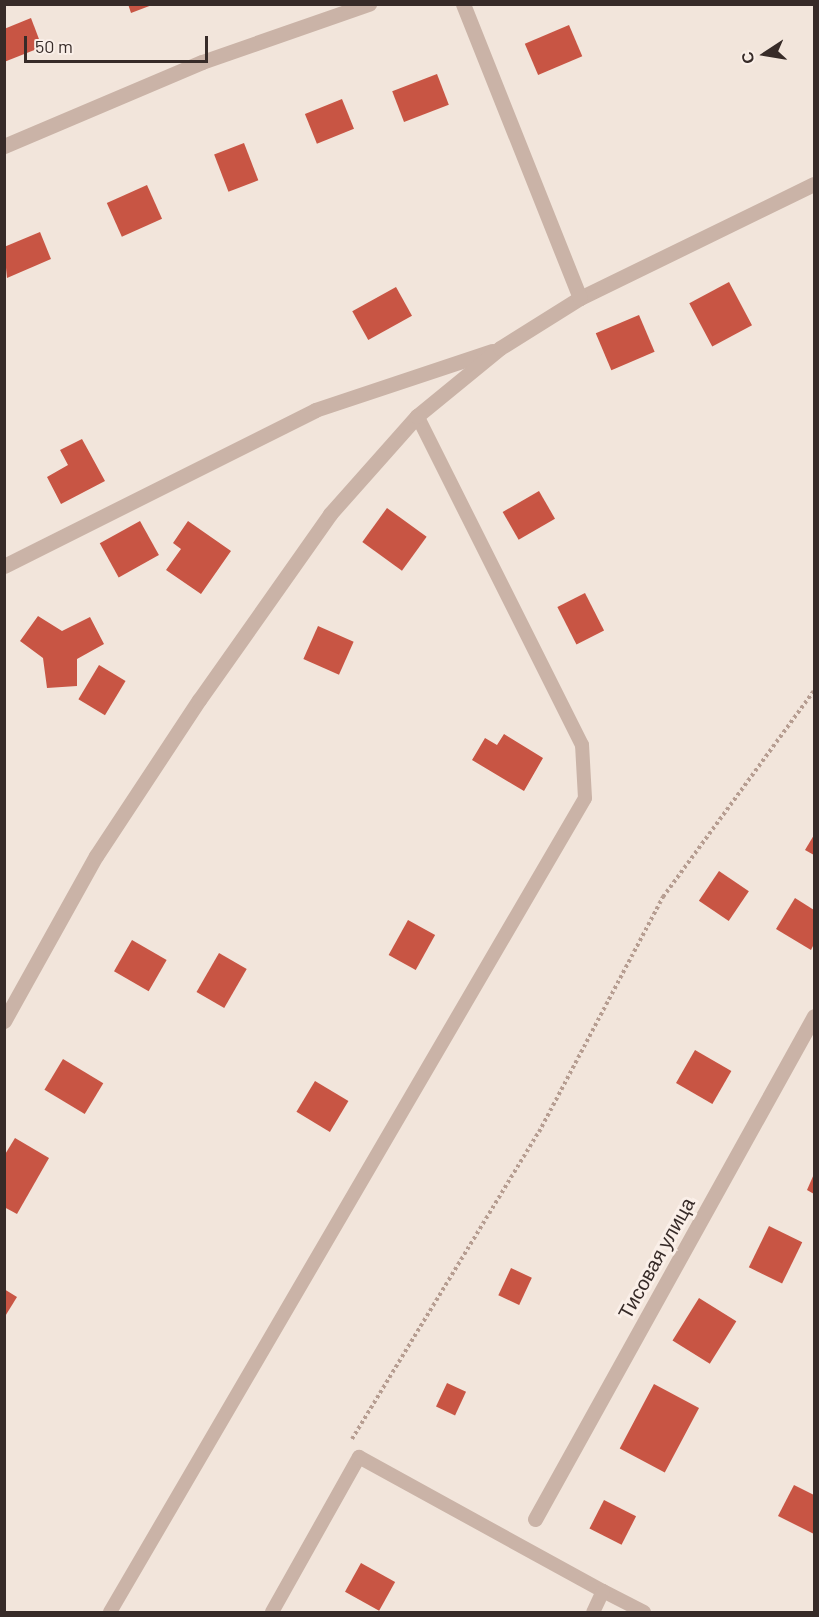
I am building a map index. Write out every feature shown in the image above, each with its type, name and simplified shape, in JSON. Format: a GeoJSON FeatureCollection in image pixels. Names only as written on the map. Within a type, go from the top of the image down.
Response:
{"type":"FeatureCollection","features":[{"type":"Feature","properties":{"kind":"street"},"geometry":{"type":"LineString","coordinates":[[4,146],[202,62],[369,4]]}},
{"type":"Feature","properties":{"kind":"street"},"geometry":{"type":"LineString","coordinates":[[463,4],[580,298]]}},
{"type":"Feature","properties":{"kind":"street"},"geometry":{"type":"LineString","coordinates":[[4,1021],[96,856],[199,700],[330,514],[417,416],[500,348],[580,298],[814,184]]}},
{"type":"Feature","properties":{"kind":"street"},"geometry":{"type":"LineString","coordinates":[[4,566],[315,410],[500,348]]}},
{"type":"Feature","properties":{"kind":"street","name":"Тисовая улица"},"geometry":{"type":"LineString","coordinates":[[535,1520],[814,1016]]}},
{"type":"Feature","properties":{"kind":"lane"},"geometry":{"type":"LineString","coordinates":[[110,1612],[585,798],[582,745],[417,416]]}},
{"type":"Feature","properties":{"kind":"lane"},"geometry":{"type":"LineString","coordinates":[[272,1612],[359,1457],[644,1612]]}},
{"type":"Feature","properties":{"kind":"lane"},"geometry":{"type":"LineString","coordinates":[[592,1612],[603,1591]]}},
{"type":"Feature","properties":{"kind":"path"},"geometry":{"type":"LineString","coordinates":[[359,1457],[350,1442],[539,1132],[663,897],[814,691]]}},
{"type":"Feature","properties":{"kind":"building"},"geometry":{"type":"Polygon","coordinates":[[[128,4],[152,4],[152,5],[131,13],[128,4]]]}},
{"type":"Feature","properties":{"kind":"building"},"geometry":{"type":"Polygon","coordinates":[[[31,18],[42,47],[4,62],[4,29],[31,18]]]}},
{"type":"Feature","properties":{"kind":"building"},"geometry":{"type":"Polygon","coordinates":[[[569,25],[582,56],[538,75],[525,44],[569,25]]]}},
{"type":"Feature","properties":{"kind":"building"},"geometry":{"type":"Polygon","coordinates":[[[437,74],[449,105],[404,122],[392,91],[437,74]]]}},
{"type":"Feature","properties":{"kind":"building"},"geometry":{"type":"Polygon","coordinates":[[[342,99],[354,129],[317,144],[305,114],[342,99]]]}},
{"type":"Feature","properties":{"kind":"building"},"geometry":{"type":"Polygon","coordinates":[[[244,143],[258,180],[228,192],[214,154],[244,143]]]}},
{"type":"Feature","properties":{"kind":"building"},"geometry":{"type":"Polygon","coordinates":[[[147,185],[162,219],[122,237],[107,203],[147,185]]]}},
{"type":"Feature","properties":{"kind":"building"},"geometry":{"type":"Polygon","coordinates":[[[40,232],[51,259],[7,278],[4,247],[40,232]]]}},
{"type":"Feature","properties":{"kind":"building"},"geometry":{"type":"Polygon","coordinates":[[[729,282],[752,325],[712,346],[689,303],[729,282]]]}},
{"type":"Feature","properties":{"kind":"building"},"geometry":{"type":"Polygon","coordinates":[[[396,287],[412,316],[368,340],[352,311],[396,287]]]}},
{"type":"Feature","properties":{"kind":"building"},"geometry":{"type":"Polygon","coordinates":[[[639,315],[655,352],[611,370],[596,333],[639,315]]]}},
{"type":"Feature","properties":{"kind":"building"},"geometry":{"type":"Polygon","coordinates":[[[82,439],[105,481],[61,504],[47,477],[68,465],[60,450],[82,439]]]}},
{"type":"Feature","properties":{"kind":"building"},"geometry":{"type":"Polygon","coordinates":[[[539,491],[555,519],[519,540],[503,512],[539,491]]]}},
{"type":"Feature","properties":{"kind":"building"},"geometry":{"type":"Polygon","coordinates":[[[387,508],[427,537],[402,571],[362,542],[387,508]]]}},
{"type":"Feature","properties":{"kind":"building"},"geometry":{"type":"Polygon","coordinates":[[[140,521],[159,555],[119,577],[100,543],[140,521]]]}},
{"type":"Feature","properties":{"kind":"building"},"geometry":{"type":"Polygon","coordinates":[[[188,521],[231,551],[201,594],[166,570],[181,549],[173,543],[188,521]]]}},
{"type":"Feature","properties":{"kind":"building"},"geometry":{"type":"Polygon","coordinates":[[[585,593],[604,630],[576,644],[557,607],[585,593]]]}},
{"type":"Feature","properties":{"kind":"building"},"geometry":{"type":"Polygon","coordinates":[[[38,616],[62,631],[90,617],[104,644],[77,659],[77,686],[47,688],[43,658],[20,641],[38,616]]]}},
{"type":"Feature","properties":{"kind":"building"},"geometry":{"type":"Polygon","coordinates":[[[318,626],[354,642],[339,675],[303,659],[318,626]]]}},
{"type":"Feature","properties":{"kind":"building"},"geometry":{"type":"Polygon","coordinates":[[[99,665],[126,681],[105,715],[78,699],[99,665]]]}},
{"type":"Feature","properties":{"kind":"building"},"geometry":{"type":"Polygon","coordinates":[[[504,734],[543,758],[524,791],[472,760],[485,738],[497,745],[504,734]]]}},
{"type":"Feature","properties":{"kind":"building"},"geometry":{"type":"Polygon","coordinates":[[[814,835],[814,855],[805,850],[814,835]]]}},
{"type":"Feature","properties":{"kind":"building"},"geometry":{"type":"Polygon","coordinates":[[[719,871],[749,891],[729,921],[699,901],[719,871]]]}},
{"type":"Feature","properties":{"kind":"building"},"geometry":{"type":"Polygon","coordinates":[[[795,898],[814,910],[814,944],[811,950],[776,929],[795,898]]]}},
{"type":"Feature","properties":{"kind":"building"},"geometry":{"type":"Polygon","coordinates":[[[408,920],[435,935],[416,970],[389,955],[408,920]]]}},
{"type":"Feature","properties":{"kind":"building"},"geometry":{"type":"Polygon","coordinates":[[[132,940],[167,960],[149,991],[114,971],[132,940]]]}},
{"type":"Feature","properties":{"kind":"building"},"geometry":{"type":"Polygon","coordinates":[[[219,953],[247,969],[224,1008],[196,992],[219,953]]]}},
{"type":"Feature","properties":{"kind":"building"},"geometry":{"type":"Polygon","coordinates":[[[695,1050],[731,1071],[712,1104],[676,1083],[695,1050]]]}},
{"type":"Feature","properties":{"kind":"building"},"geometry":{"type":"Polygon","coordinates":[[[63,1059],[103,1083],[85,1114],[44,1090],[63,1059]]]}},
{"type":"Feature","properties":{"kind":"building"},"geometry":{"type":"Polygon","coordinates":[[[315,1081],[348,1101],[330,1132],[296,1112],[315,1081]]]}},
{"type":"Feature","properties":{"kind":"building"},"geometry":{"type":"Polygon","coordinates":[[[15,1138],[49,1158],[17,1214],[4,1207],[4,1156],[15,1138]]]}},
{"type":"Feature","properties":{"kind":"building"},"geometry":{"type":"Polygon","coordinates":[[[814,1174],[814,1194],[807,1190],[814,1174]]]}},
{"type":"Feature","properties":{"kind":"building"},"geometry":{"type":"Polygon","coordinates":[[[769,1226],[802,1242],[782,1284],[749,1267],[769,1226]]]}},
{"type":"Feature","properties":{"kind":"building"},"geometry":{"type":"Polygon","coordinates":[[[511,1268],[532,1278],[519,1305],[498,1295],[511,1268]]]}},
{"type":"Feature","properties":{"kind":"building"},"geometry":{"type":"Polygon","coordinates":[[[4,1289],[17,1297],[4,1318],[4,1289]]]}},
{"type":"Feature","properties":{"kind":"building"},"geometry":{"type":"Polygon","coordinates":[[[699,1298],[736,1321],[710,1364],[673,1340],[699,1298]]]}},
{"type":"Feature","properties":{"kind":"building"},"geometry":{"type":"Polygon","coordinates":[[[447,1383],[466,1392],[455,1415],[436,1407],[447,1383]]]}},
{"type":"Feature","properties":{"kind":"building"},"geometry":{"type":"Polygon","coordinates":[[[654,1384],[699,1408],[665,1472],[620,1448],[654,1384]]]}},
{"type":"Feature","properties":{"kind":"building"},"geometry":{"type":"Polygon","coordinates":[[[794,1485],[814,1495],[814,1534],[778,1516],[794,1485]]]}},
{"type":"Feature","properties":{"kind":"building"},"geometry":{"type":"Polygon","coordinates":[[[604,1500],[636,1516],[622,1545],[589,1529],[604,1500]]]}},
{"type":"Feature","properties":{"kind":"building"},"geometry":{"type":"Polygon","coordinates":[[[361,1563],[395,1582],[379,1611],[345,1592],[361,1563]]]}}]}
